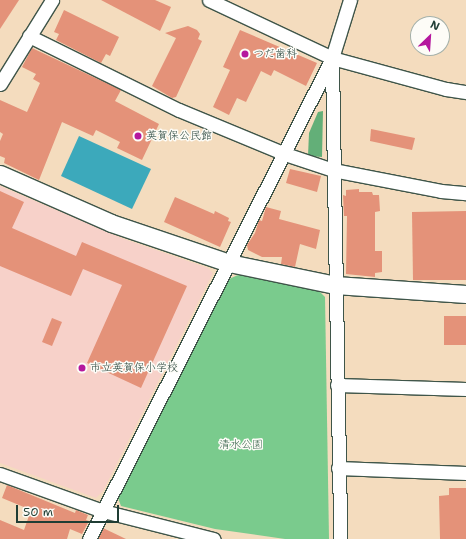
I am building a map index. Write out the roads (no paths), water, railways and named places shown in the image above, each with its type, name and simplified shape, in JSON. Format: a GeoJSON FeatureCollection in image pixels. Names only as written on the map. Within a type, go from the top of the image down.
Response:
{"type":"FeatureCollection","features":[{"type":"Feature","properties":{"kind":"street"},"geometry":{"type":"LineString","coordinates":[[0,84],[52,0]]}},
{"type":"Feature","properties":{"kind":"street"},"geometry":{"type":"LineString","coordinates":[[209,0],[332,58],[446,89],[466,92]]}},
{"type":"Feature","properties":{"kind":"street"},"geometry":{"type":"LineString","coordinates":[[89,539],[332,58],[350,0]]}},
{"type":"Feature","properties":{"kind":"street"},"geometry":{"type":"LineString","coordinates":[[29,36],[179,110],[284,154],[333,170],[441,191],[466,193]]}},
{"type":"Feature","properties":{"kind":"street"},"geometry":{"type":"LineString","coordinates":[[332,58],[340,539]]}},
{"type":"Feature","properties":{"kind":"street"},"geometry":{"type":"LineString","coordinates":[[0,174],[111,223],[229,263],[335,285],[466,294]]}},
{"type":"Feature","properties":{"kind":"street"},"geometry":{"type":"LineString","coordinates":[[337,385],[466,389]]}},
{"type":"Feature","properties":{"kind":"street"},"geometry":{"type":"LineString","coordinates":[[338,468],[466,473]]}},
{"type":"Feature","properties":{"kind":"street"},"geometry":{"type":"LineString","coordinates":[[0,474],[103,511],[214,539]]}},
{"type":"Feature","properties":{"kind":"water"},"geometry":{"type":"Polygon","coordinates":[[[79,136],[151,169],[132,209],[61,176],[79,136]]]}},
{"type":"Feature","properties":{"kind":"place","name":"つだ歯科"},"geometry":{"type":"Point","coordinates":[245,54]}},
{"type":"Feature","properties":{"kind":"place","name":"英賀保公民館"},"geometry":{"type":"Point","coordinates":[138,136]}},
{"type":"Feature","properties":{"kind":"place","name":"市立英賀保小学校"},"geometry":{"type":"Point","coordinates":[82,368]}},
{"type":"Feature","properties":{"kind":"park label","name":"清水公園"},"geometry":{"type":"Point","coordinates":[241,445]}}]}
